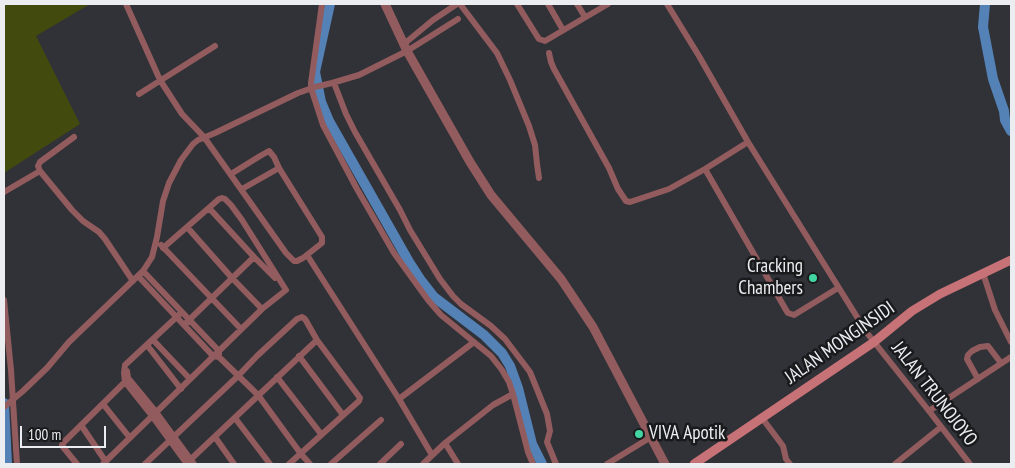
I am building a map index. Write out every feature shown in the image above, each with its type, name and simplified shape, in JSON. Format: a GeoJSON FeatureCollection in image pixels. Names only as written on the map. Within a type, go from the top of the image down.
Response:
{"type":"FeatureCollection","features":[{"type":"Feature","properties":{"kind":"main road","name":"JALAN MONGINSIDI"},"geometry":{"type":"LineString","coordinates":[[694,464],[874,342],[912,312],[940,294],[1011,260]]}},
{"type":"Feature","properties":{"kind":"street"},"geometry":{"type":"LineString","coordinates":[[126,4],[160,80],[182,114],[204,137],[291,258],[297,261],[322,243],[322,237],[269,151],[231,174]]}},
{"type":"Feature","properties":{"kind":"street"},"geometry":{"type":"LineString","coordinates":[[322,4],[314,56],[313,88],[323,125],[394,253],[436,310],[499,365],[506,376],[533,464]]}},
{"type":"Feature","properties":{"kind":"street"},"geometry":{"type":"LineString","coordinates":[[385,4],[405,48],[470,162],[491,195],[561,279],[592,326],[665,464]]}},
{"type":"Feature","properties":{"kind":"street"},"geometry":{"type":"LineString","coordinates":[[405,48],[433,20],[456,4]]}},
{"type":"Feature","properties":{"kind":"street"},"geometry":{"type":"LineString","coordinates":[[460,4],[497,53],[510,80],[536,145],[536,164],[539,178]]}},
{"type":"Feature","properties":{"kind":"street"},"geometry":{"type":"LineString","coordinates":[[517,4],[539,39],[546,41],[606,4]]}},
{"type":"Feature","properties":{"kind":"street"},"geometry":{"type":"LineString","coordinates":[[548,4],[563,30]]}},
{"type":"Feature","properties":{"kind":"street"},"geometry":{"type":"LineString","coordinates":[[577,4],[585,17]]}},
{"type":"Feature","properties":{"kind":"street","name":"JALAN TRUNOJOYO"},"geometry":{"type":"LineString","coordinates":[[667,4],[748,142],[838,288],[874,342],[970,464]]}},
{"type":"Feature","properties":{"kind":"street"},"geometry":{"type":"LineString","coordinates":[[8,404],[47,368],[69,342],[138,276],[152,257],[163,201],[169,183],[174,170],[193,144],[289,97],[360,75],[458,19]]}},
{"type":"Feature","properties":{"kind":"street"},"geometry":{"type":"LineString","coordinates":[[139,94],[215,46]]}},
{"type":"Feature","properties":{"kind":"street"},"geometry":{"type":"LineString","coordinates":[[550,53],[554,69],[609,168],[618,189],[626,200],[630,202],[669,189],[748,142]]}},
{"type":"Feature","properties":{"kind":"street"},"geometry":{"type":"LineString","coordinates":[[331,83],[355,132],[440,279],[461,304],[505,339],[530,372],[547,414],[550,431],[547,442],[556,464]]}},
{"type":"Feature","properties":{"kind":"street"},"geometry":{"type":"LineString","coordinates":[[74,137],[40,162],[38,166],[43,176],[72,210],[105,238],[180,321],[258,396],[300,454],[310,464]]}},
{"type":"Feature","properties":{"kind":"street"},"geometry":{"type":"LineString","coordinates":[[242,189],[279,168]]}},
{"type":"Feature","properties":{"kind":"street"},"geometry":{"type":"LineString","coordinates":[[705,169],[788,313],[794,315],[799,313],[838,288]]}},
{"type":"Feature","properties":{"kind":"street"},"geometry":{"type":"LineString","coordinates":[[4,192],[40,171]]}},
{"type":"Feature","properties":{"kind":"street"},"geometry":{"type":"LineString","coordinates":[[81,425],[105,463],[217,355],[241,329],[286,290],[255,240],[225,199],[219,199],[163,248]]}},
{"type":"Feature","properties":{"kind":"street"},"geometry":{"type":"LineString","coordinates":[[209,208],[245,248],[282,284]]}},
{"type":"Feature","properties":{"kind":"street"},"geometry":{"type":"LineString","coordinates":[[187,227],[262,309]]}},
{"type":"Feature","properties":{"kind":"street"},"geometry":{"type":"LineString","coordinates":[[245,248],[255,240]]}},
{"type":"Feature","properties":{"kind":"street"},"geometry":{"type":"LineString","coordinates":[[156,241],[241,329]]}},
{"type":"Feature","properties":{"kind":"street"},"geometry":{"type":"LineString","coordinates":[[306,255],[399,399],[432,455]]}},
{"type":"Feature","properties":{"kind":"street"},"geometry":{"type":"LineString","coordinates":[[148,347],[186,316],[211,299],[254,257]]}},
{"type":"Feature","properties":{"kind":"street"},"geometry":{"type":"LineString","coordinates":[[983,273],[995,310],[1011,342]]}},
{"type":"Feature","properties":{"kind":"street"},"geometry":{"type":"LineString","coordinates":[[138,276],[186,316],[217,355]]}},
{"type":"Feature","properties":{"kind":"street"},"geometry":{"type":"LineString","coordinates":[[4,300],[11,370],[8,404],[17,464]]}},
{"type":"Feature","properties":{"kind":"street"},"geometry":{"type":"LineString","coordinates":[[186,316],[148,347],[129,367],[127,380],[189,463],[316,340]]}},
{"type":"Feature","properties":{"kind":"street"},"geometry":{"type":"LineString","coordinates":[[146,464],[257,356],[300,318],[304,319],[316,340],[360,398],[289,464]]}},
{"type":"Feature","properties":{"kind":"street"},"geometry":{"type":"LineString","coordinates":[[155,342],[190,379]]}},
{"type":"Feature","properties":{"kind":"street"},"geometry":{"type":"LineString","coordinates":[[399,399],[474,342]]}},
{"type":"Feature","properties":{"kind":"street"},"geometry":{"type":"LineString","coordinates":[[978,379],[967,359],[972,351],[988,346],[1001,363]]}},
{"type":"Feature","properties":{"kind":"street"},"geometry":{"type":"LineString","coordinates":[[148,347],[181,389]]}},
{"type":"Feature","properties":{"kind":"street"},"geometry":{"type":"LineString","coordinates":[[299,356],[343,415]]}},
{"type":"Feature","properties":{"kind":"street"},"geometry":{"type":"LineString","coordinates":[[929,411],[1011,356]]}},
{"type":"Feature","properties":{"kind":"street"},"geometry":{"type":"LineString","coordinates":[[277,377],[321,434]]}},
{"type":"Feature","properties":{"kind":"street"},"geometry":{"type":"LineString","coordinates":[[77,464],[62,445],[127,380]]}},
{"type":"Feature","properties":{"kind":"street"},"geometry":{"type":"LineString","coordinates":[[423,464],[445,443],[493,405],[513,394]]}},
{"type":"Feature","properties":{"kind":"street"},"geometry":{"type":"LineString","coordinates":[[103,404],[130,438]]}},
{"type":"Feature","properties":{"kind":"street"},"geometry":{"type":"LineString","coordinates":[[235,418],[270,464]]}},
{"type":"Feature","properties":{"kind":"street"},"geometry":{"type":"LineString","coordinates":[[762,418],[783,446],[786,459],[790,464]]}},
{"type":"Feature","properties":{"kind":"street"},"geometry":{"type":"LineString","coordinates":[[331,464],[381,420]]}},
{"type":"Feature","properties":{"kind":"street"},"geometry":{"type":"LineString","coordinates":[[896,464],[942,427]]}},
{"type":"Feature","properties":{"kind":"street"},"geometry":{"type":"LineString","coordinates":[[607,464],[651,437]]}},
{"type":"Feature","properties":{"kind":"street"},"geometry":{"type":"LineString","coordinates":[[215,438],[234,464]]}},
{"type":"Feature","properties":{"kind":"street"},"geometry":{"type":"LineString","coordinates":[[445,443],[456,463]]}},
{"type":"Feature","properties":{"kind":"street"},"geometry":{"type":"LineString","coordinates":[[380,464],[401,444]]}},
{"type":"Feature","properties":{"kind":"green space"},"geometry":{"type":"Polygon","coordinates":[[[4,4],[90,4],[36,36],[80,124],[4,173],[4,4]]]}},
{"type":"Feature","properties":{"kind":"waterway"},"geometry":{"type":"LineString","coordinates":[[330,4],[315,72],[321,102],[329,121],[420,279],[434,297],[484,335],[502,353],[510,366],[518,388],[532,444],[542,464]]}},
{"type":"Feature","properties":{"kind":"waterway"},"geometry":{"type":"LineString","coordinates":[[985,4],[983,27],[993,79],[1004,111],[1005,120],[1011,131]]}},
{"type":"Feature","properties":{"kind":"waterway"},"geometry":{"type":"LineString","coordinates":[[4,403],[7,464]]}},
{"type":"Feature","properties":{"kind":"place","name":"Cracking Chambers"},"geometry":{"type":"Point","coordinates":[813,278]}},
{"type":"Feature","properties":{"kind":"place","name":"VIVA Apotik"},"geometry":{"type":"Point","coordinates":[639,434]}}]}
